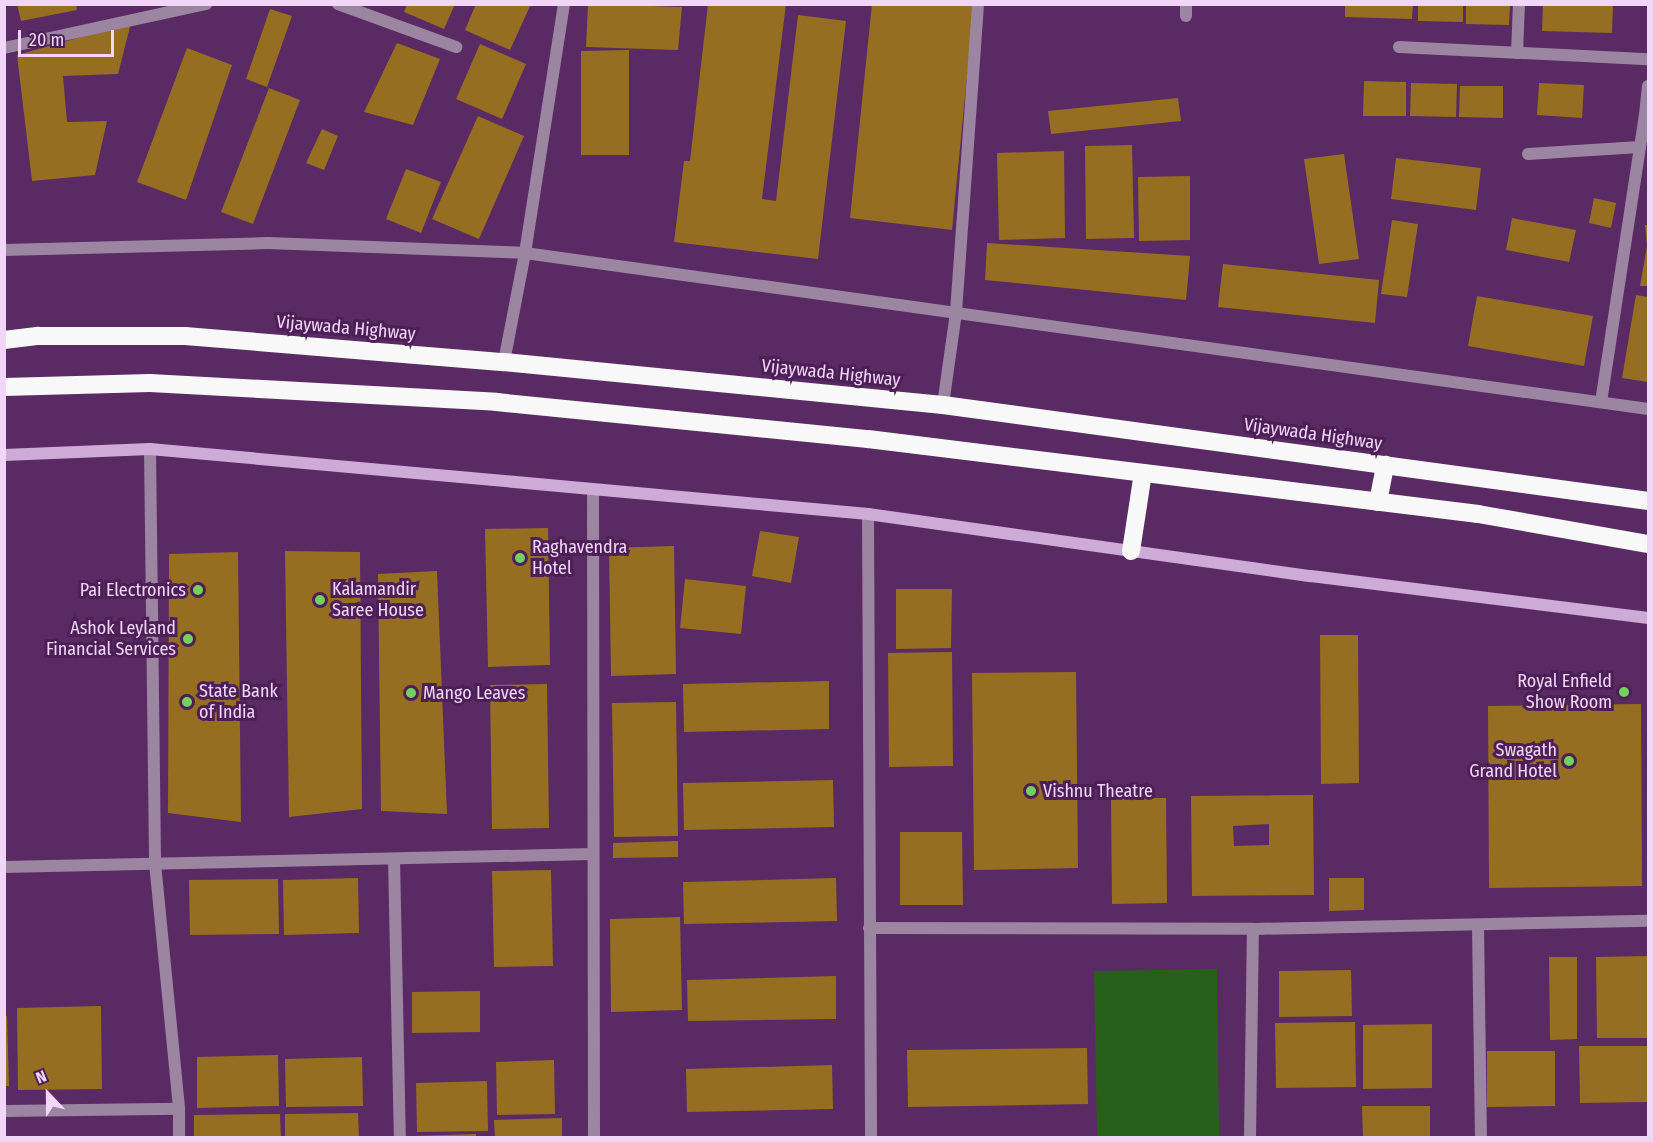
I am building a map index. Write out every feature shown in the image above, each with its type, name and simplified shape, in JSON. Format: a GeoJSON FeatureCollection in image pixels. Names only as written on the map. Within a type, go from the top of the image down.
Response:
{"type":"FeatureCollection","features":[{"type":"Feature","properties":{"kind":"highway","name":"Vijaywada Highway"},"geometry":{"type":"LineString","coordinates":[[4,340],[39,336],[185,336],[504,362],[943,405],[1648,501]]}},
{"type":"Feature","properties":{"kind":"highway"},"geometry":{"type":"LineString","coordinates":[[4,387],[150,383],[496,402],[868,439],[1478,514],[1648,544]]}},
{"type":"Feature","properties":{"kind":"highway"},"geometry":{"type":"LineString","coordinates":[[1377,502],[1385,465]]}},
{"type":"Feature","properties":{"kind":"highway"},"geometry":{"type":"LineString","coordinates":[[1131,550],[1143,473]]}},
{"type":"Feature","properties":{"kind":"street"},"geometry":{"type":"LineString","coordinates":[[4,48],[206,4]]}},
{"type":"Feature","properties":{"kind":"street"},"geometry":{"type":"LineString","coordinates":[[338,4],[456,47]]}},
{"type":"Feature","properties":{"kind":"street"},"geometry":{"type":"LineString","coordinates":[[504,362],[525,253],[564,4]]}},
{"type":"Feature","properties":{"kind":"street"},"geometry":{"type":"LineString","coordinates":[[943,405],[956,312],[978,4]]}},
{"type":"Feature","properties":{"kind":"street"},"geometry":{"type":"LineString","coordinates":[[1518,53],[1519,4]]}},
{"type":"Feature","properties":{"kind":"street"},"geometry":{"type":"LineString","coordinates":[[1399,47],[1648,59]]}},
{"type":"Feature","properties":{"kind":"street"},"geometry":{"type":"LineString","coordinates":[[1601,402],[1640,147],[1647,116],[1648,86]]}},
{"type":"Feature","properties":{"kind":"street"},"geometry":{"type":"LineString","coordinates":[[1528,154],[1640,147]]}},
{"type":"Feature","properties":{"kind":"street"},"geometry":{"type":"LineString","coordinates":[[4,250],[268,243],[525,253],[1648,410]]}},
{"type":"Feature","properties":{"kind":"street"},"geometry":{"type":"LineString","coordinates":[[150,448],[155,864],[179,1109],[179,1137]]}},
{"type":"Feature","properties":{"kind":"street"},"geometry":{"type":"LineString","coordinates":[[4,455],[150,448],[593,491],[868,514],[1648,618]]}},
{"type":"Feature","properties":{"kind":"street"},"geometry":{"type":"LineString","coordinates":[[593,491],[594,1137]]}},
{"type":"Feature","properties":{"kind":"street"},"geometry":{"type":"LineString","coordinates":[[868,514],[871,1137]]}},
{"type":"Feature","properties":{"kind":"street"},"geometry":{"type":"LineString","coordinates":[[4,867],[593,854]]}},
{"type":"Feature","properties":{"kind":"street"},"geometry":{"type":"LineString","coordinates":[[394,859],[400,1137]]}},
{"type":"Feature","properties":{"kind":"street"},"geometry":{"type":"LineString","coordinates":[[869,928],[1253,929],[1648,921]]}},
{"type":"Feature","properties":{"kind":"street"},"geometry":{"type":"LineString","coordinates":[[1478,926],[1481,1137]]}},
{"type":"Feature","properties":{"kind":"street"},"geometry":{"type":"LineString","coordinates":[[1250,1137],[1253,929]]}},
{"type":"Feature","properties":{"kind":"street"},"geometry":{"type":"LineString","coordinates":[[4,1112],[179,1109]]}},
{"type":"Feature","properties":{"kind":"green space"},"geometry":{"type":"Polygon","coordinates":[[[1217,969],[1219,1137],[1097,1137],[1094,971],[1217,969]]]}},
{"type":"Feature","properties":{"kind":"building"},"geometry":{"type":"Polygon","coordinates":[[[17,4],[76,4],[77,10],[21,21],[17,4]]]}},
{"type":"Feature","properties":{"kind":"building"},"geometry":{"type":"Polygon","coordinates":[[[407,4],[455,4],[444,29],[404,12],[407,4]]]}},
{"type":"Feature","properties":{"kind":"building"},"geometry":{"type":"Polygon","coordinates":[[[476,4],[531,4],[510,50],[465,30],[476,4]]]}},
{"type":"Feature","properties":{"kind":"building"},"geometry":{"type":"Polygon","coordinates":[[[588,4],[682,7],[678,50],[586,47],[588,4]]]}},
{"type":"Feature","properties":{"kind":"building"},"geometry":{"type":"Polygon","coordinates":[[[708,4],[786,4],[762,199],[776,201],[798,15],[846,21],[818,259],[674,242],[684,161],[690,161],[708,4]]]}},
{"type":"Feature","properties":{"kind":"building"},"geometry":{"type":"Polygon","coordinates":[[[872,4],[974,4],[952,230],[850,218],[872,4]]]}},
{"type":"Feature","properties":{"kind":"building"},"geometry":{"type":"Polygon","coordinates":[[[1345,4],[1413,4],[1412,19],[1345,17],[1345,4]]]}},
{"type":"Feature","properties":{"kind":"building"},"geometry":{"type":"Polygon","coordinates":[[[1418,4],[1463,4],[1463,22],[1418,21],[1418,4]]]}},
{"type":"Feature","properties":{"kind":"building"},"geometry":{"type":"Polygon","coordinates":[[[1466,4],[1510,4],[1509,25],[1466,24],[1466,4]]]}},
{"type":"Feature","properties":{"kind":"building"},"geometry":{"type":"Polygon","coordinates":[[[1543,4],[1613,4],[1612,33],[1542,31],[1543,4]]]}},
{"type":"Feature","properties":{"kind":"building"},"geometry":{"type":"Polygon","coordinates":[[[270,9],[292,16],[267,87],[246,79],[270,9]]]}},
{"type":"Feature","properties":{"kind":"building"},"geometry":{"type":"Polygon","coordinates":[[[131,23],[118,74],[63,76],[67,122],[107,121],[95,175],[32,181],[17,55],[131,23]]]}},
{"type":"Feature","properties":{"kind":"building"},"geometry":{"type":"Polygon","coordinates":[[[397,43],[440,59],[413,125],[364,112],[397,43]]]}},
{"type":"Feature","properties":{"kind":"building"},"geometry":{"type":"Polygon","coordinates":[[[480,44],[526,64],[502,119],[456,99],[480,44]]]}},
{"type":"Feature","properties":{"kind":"building"},"geometry":{"type":"Polygon","coordinates":[[[187,48],[232,65],[186,200],[137,182],[187,48]]]}},
{"type":"Feature","properties":{"kind":"building"},"geometry":{"type":"Polygon","coordinates":[[[629,50],[629,155],[581,155],[581,51],[629,50]]]}},
{"type":"Feature","properties":{"kind":"building"},"geometry":{"type":"Polygon","coordinates":[[[1364,81],[1406,82],[1406,116],[1363,116],[1364,81]]]}},
{"type":"Feature","properties":{"kind":"building"},"geometry":{"type":"Polygon","coordinates":[[[1411,83],[1457,84],[1456,117],[1410,116],[1411,83]]]}},
{"type":"Feature","properties":{"kind":"building"},"geometry":{"type":"Polygon","coordinates":[[[1539,83],[1584,85],[1582,118],[1537,115],[1539,83]]]}},
{"type":"Feature","properties":{"kind":"building"},"geometry":{"type":"Polygon","coordinates":[[[1460,86],[1503,86],[1503,118],[1459,117],[1460,86]]]}},
{"type":"Feature","properties":{"kind":"building"},"geometry":{"type":"Polygon","coordinates":[[[269,88],[300,100],[253,224],[221,212],[269,88]]]}},
{"type":"Feature","properties":{"kind":"building"},"geometry":{"type":"Polygon","coordinates":[[[1178,98],[1181,121],[1051,134],[1048,111],[1178,98]]]}},
{"type":"Feature","properties":{"kind":"building"},"geometry":{"type":"Polygon","coordinates":[[[478,116],[524,136],[479,239],[432,219],[478,116]]]}},
{"type":"Feature","properties":{"kind":"building"},"geometry":{"type":"Polygon","coordinates":[[[322,129],[338,136],[324,170],[306,163],[322,129]]]}},
{"type":"Feature","properties":{"kind":"building"},"geometry":{"type":"Polygon","coordinates":[[[1132,145],[1134,238],[1086,239],[1085,146],[1132,145]]]}},
{"type":"Feature","properties":{"kind":"building"},"geometry":{"type":"Polygon","coordinates":[[[1064,151],[1065,238],[999,240],[997,153],[1064,151]]]}},
{"type":"Feature","properties":{"kind":"building"},"geometry":{"type":"Polygon","coordinates":[[[1344,154],[1359,259],[1319,264],[1304,159],[1344,154]]]}},
{"type":"Feature","properties":{"kind":"building"},"geometry":{"type":"Polygon","coordinates":[[[1396,158],[1481,168],[1476,210],[1391,199],[1396,158]]]}},
{"type":"Feature","properties":{"kind":"building"},"geometry":{"type":"Polygon","coordinates":[[[406,169],[441,182],[421,233],[386,219],[406,169]]]}},
{"type":"Feature","properties":{"kind":"building"},"geometry":{"type":"Polygon","coordinates":[[[1190,176],[1190,240],[1139,241],[1138,177],[1190,176]]]}},
{"type":"Feature","properties":{"kind":"building"},"geometry":{"type":"Polygon","coordinates":[[[1594,198],[1616,203],[1611,228],[1589,223],[1594,198]]]}},
{"type":"Feature","properties":{"kind":"building"},"geometry":{"type":"Polygon","coordinates":[[[1512,218],[1576,230],[1569,262],[1506,250],[1512,218]]]}},
{"type":"Feature","properties":{"kind":"building"},"geometry":{"type":"Polygon","coordinates":[[[1392,220],[1418,224],[1407,297],[1381,294],[1392,220]]]}},
{"type":"Feature","properties":{"kind":"building"},"geometry":{"type":"Polygon","coordinates":[[[1645,225],[1648,225],[1648,286],[1640,286],[1647,246],[1645,225]]]}},
{"type":"Feature","properties":{"kind":"building"},"geometry":{"type":"Polygon","coordinates":[[[987,243],[1190,256],[1186,300],[985,280],[987,243]]]}},
{"type":"Feature","properties":{"kind":"building"},"geometry":{"type":"Polygon","coordinates":[[[1223,264],[1379,280],[1375,323],[1218,307],[1223,264]]]}},
{"type":"Feature","properties":{"kind":"building"},"geometry":{"type":"Polygon","coordinates":[[[1636,295],[1648,297],[1648,382],[1622,378],[1636,295]]]}},
{"type":"Feature","properties":{"kind":"building"},"geometry":{"type":"Polygon","coordinates":[[[1477,296],[1593,316],[1584,366],[1468,346],[1477,296]]]}},
{"type":"Feature","properties":{"kind":"building"},"geometry":{"type":"Polygon","coordinates":[[[548,528],[550,665],[488,667],[485,529],[548,528]]]}},
{"type":"Feature","properties":{"kind":"building"},"geometry":{"type":"Polygon","coordinates":[[[760,531],[799,537],[791,583],[752,576],[760,531]]]}},
{"type":"Feature","properties":{"kind":"building"},"geometry":{"type":"Polygon","coordinates":[[[674,546],[676,674],[611,676],[609,548],[674,546]]]}},
{"type":"Feature","properties":{"kind":"building"},"geometry":{"type":"Polygon","coordinates":[[[285,551],[360,552],[362,809],[289,817],[285,551]]]}},
{"type":"Feature","properties":{"kind":"building"},"geometry":{"type":"Polygon","coordinates":[[[238,552],[241,822],[168,813],[169,554],[238,552]]]}},
{"type":"Feature","properties":{"kind":"building","name":"Mango Leaves"},"geometry":{"type":"Polygon","coordinates":[[[437,571],[447,814],[381,811],[378,574],[437,571]]]}},
{"type":"Feature","properties":{"kind":"building"},"geometry":{"type":"Polygon","coordinates":[[[685,579],[746,586],[741,634],[680,628],[685,579]]]}},
{"type":"Feature","properties":{"kind":"building"},"geometry":{"type":"Polygon","coordinates":[[[896,589],[952,589],[951,648],[896,649],[896,589]]]}},
{"type":"Feature","properties":{"kind":"building"},"geometry":{"type":"Polygon","coordinates":[[[1320,635],[1358,635],[1359,783],[1321,784],[1320,635]]]}},
{"type":"Feature","properties":{"kind":"building"},"geometry":{"type":"Polygon","coordinates":[[[952,652],[953,766],[889,767],[888,653],[952,652]]]}},
{"type":"Feature","properties":{"kind":"building"},"geometry":{"type":"Polygon","coordinates":[[[1076,672],[1078,868],[974,870],[972,673],[1076,672]]]}},
{"type":"Feature","properties":{"kind":"building"},"geometry":{"type":"Polygon","coordinates":[[[829,681],[829,729],[684,732],[683,684],[829,681]]]}},
{"type":"Feature","properties":{"kind":"building"},"geometry":{"type":"Polygon","coordinates":[[[547,684],[549,828],[492,829],[490,685],[547,684]]]}},
{"type":"Feature","properties":{"kind":"building"},"geometry":{"type":"Polygon","coordinates":[[[676,702],[678,836],[614,837],[612,703],[676,702]]]}},
{"type":"Feature","properties":{"kind":"building"},"geometry":{"type":"Polygon","coordinates":[[[1641,704],[1642,886],[1489,888],[1488,706],[1641,704]]]}},
{"type":"Feature","properties":{"kind":"building"},"geometry":{"type":"Polygon","coordinates":[[[833,780],[834,827],[684,830],[683,783],[833,780]]]}},
{"type":"Feature","properties":{"kind":"building"},"geometry":{"type":"Polygon","coordinates":[[[1313,795],[1314,895],[1192,896],[1191,796],[1313,795]],[[1269,824],[1233,826],[1234,846],[1269,845],[1269,824]]]}},
{"type":"Feature","properties":{"kind":"building"},"geometry":{"type":"Polygon","coordinates":[[[1111,798],[1166,798],[1167,903],[1112,904],[1111,798]]]}},
{"type":"Feature","properties":{"kind":"building"},"geometry":{"type":"Polygon","coordinates":[[[900,832],[962,832],[963,905],[900,905],[900,832]]]}},
{"type":"Feature","properties":{"kind":"building"},"geometry":{"type":"Polygon","coordinates":[[[678,841],[678,857],[613,858],[613,843],[678,841]]]}},
{"type":"Feature","properties":{"kind":"building"},"geometry":{"type":"Polygon","coordinates":[[[551,870],[553,966],[494,967],[492,871],[551,870]]]}},
{"type":"Feature","properties":{"kind":"building"},"geometry":{"type":"Polygon","coordinates":[[[358,878],[359,933],[284,935],[283,880],[358,878]]]}},
{"type":"Feature","properties":{"kind":"building"},"geometry":{"type":"Polygon","coordinates":[[[836,878],[837,921],[684,924],[683,882],[836,878]]]}},
{"type":"Feature","properties":{"kind":"building"},"geometry":{"type":"Polygon","coordinates":[[[1329,878],[1364,878],[1364,910],[1329,911],[1329,878]]]}},
{"type":"Feature","properties":{"kind":"building"},"geometry":{"type":"Polygon","coordinates":[[[278,879],[279,934],[190,935],[189,880],[278,879]]]}},
{"type":"Feature","properties":{"kind":"building"},"geometry":{"type":"Polygon","coordinates":[[[680,917],[682,1010],[611,1012],[610,919],[680,917]]]}},
{"type":"Feature","properties":{"kind":"building"},"geometry":{"type":"Polygon","coordinates":[[[1648,956],[1648,1038],[1597,1038],[1596,957],[1648,956]]]}},
{"type":"Feature","properties":{"kind":"building"},"geometry":{"type":"Polygon","coordinates":[[[1549,957],[1577,957],[1577,1039],[1550,1040],[1549,957]]]}},
{"type":"Feature","properties":{"kind":"building"},"geometry":{"type":"Polygon","coordinates":[[[1351,970],[1352,1016],[1279,1017],[1279,971],[1351,970]]]}},
{"type":"Feature","properties":{"kind":"building"},"geometry":{"type":"Polygon","coordinates":[[[836,976],[836,1019],[688,1021],[687,980],[836,976]]]}},
{"type":"Feature","properties":{"kind":"building"},"geometry":{"type":"Polygon","coordinates":[[[480,991],[480,1032],[412,1033],[412,992],[480,991]]]}},
{"type":"Feature","properties":{"kind":"building"},"geometry":{"type":"Polygon","coordinates":[[[101,1006],[102,1089],[18,1090],[17,1008],[101,1006]]]}},
{"type":"Feature","properties":{"kind":"building"},"geometry":{"type":"Polygon","coordinates":[[[4,1016],[7,1016],[9,1086],[4,1086],[4,1016]]]}},
{"type":"Feature","properties":{"kind":"building"},"geometry":{"type":"Polygon","coordinates":[[[1355,1022],[1356,1087],[1276,1088],[1275,1023],[1355,1022]]]}},
{"type":"Feature","properties":{"kind":"building"},"geometry":{"type":"Polygon","coordinates":[[[1432,1024],[1432,1088],[1363,1089],[1363,1025],[1432,1024]]]}},
{"type":"Feature","properties":{"kind":"building"},"geometry":{"type":"Polygon","coordinates":[[[1579,1046],[1648,1046],[1648,1102],[1580,1103],[1579,1046]]]}},
{"type":"Feature","properties":{"kind":"building"},"geometry":{"type":"Polygon","coordinates":[[[1087,1048],[1088,1104],[908,1107],[907,1050],[1087,1048]]]}},
{"type":"Feature","properties":{"kind":"building"},"geometry":{"type":"Polygon","coordinates":[[[1487,1051],[1555,1051],[1555,1106],[1487,1107],[1487,1051]]]}},
{"type":"Feature","properties":{"kind":"building"},"geometry":{"type":"Polygon","coordinates":[[[278,1055],[279,1106],[197,1108],[197,1057],[278,1055]]]}},
{"type":"Feature","properties":{"kind":"building"},"geometry":{"type":"Polygon","coordinates":[[[362,1057],[363,1106],[286,1107],[285,1059],[362,1057]]]}},
{"type":"Feature","properties":{"kind":"building"},"geometry":{"type":"Polygon","coordinates":[[[554,1060],[555,1114],[497,1115],[496,1062],[554,1060]]]}},
{"type":"Feature","properties":{"kind":"building"},"geometry":{"type":"Polygon","coordinates":[[[832,1065],[833,1109],[687,1112],[686,1069],[832,1065]]]}},
{"type":"Feature","properties":{"kind":"building"},"geometry":{"type":"Polygon","coordinates":[[[487,1081],[488,1131],[417,1132],[416,1083],[487,1081]]]}},
{"type":"Feature","properties":{"kind":"building"},"geometry":{"type":"Polygon","coordinates":[[[1362,1106],[1430,1106],[1430,1138],[1363,1138],[1362,1106]]]}},
{"type":"Feature","properties":{"kind":"building"},"geometry":{"type":"Polygon","coordinates":[[[358,1113],[359,1138],[285,1138],[285,1114],[358,1113]]]}},
{"type":"Feature","properties":{"kind":"building"},"geometry":{"type":"Polygon","coordinates":[[[280,1114],[281,1138],[194,1138],[194,1115],[280,1114]]]}},
{"type":"Feature","properties":{"kind":"building"},"geometry":{"type":"Polygon","coordinates":[[[562,1118],[562,1138],[495,1138],[494,1120],[562,1118]]]}},
{"type":"Feature","properties":{"kind":"building"},"geometry":{"type":"Polygon","coordinates":[[[476,1134],[476,1138],[413,1138],[413,1136],[476,1134]]]}},
{"type":"Feature","properties":{"kind":"place","name":"Raghavendra Hotel"},"geometry":{"type":"Point","coordinates":[520,558]}},
{"type":"Feature","properties":{"kind":"place","name":"Pai Electronics"},"geometry":{"type":"Point","coordinates":[198,590]}},
{"type":"Feature","properties":{"kind":"place","name":"Kalamandir Saree House"},"geometry":{"type":"Point","coordinates":[320,600]}},
{"type":"Feature","properties":{"kind":"place","name":"Ashok Leyland Financial Services"},"geometry":{"type":"Point","coordinates":[188,639]}},
{"type":"Feature","properties":{"kind":"place","name":"Royal Enfield Show Room"},"geometry":{"type":"Point","coordinates":[1624,692]}},
{"type":"Feature","properties":{"kind":"place","name":"Mango Leaves"},"geometry":{"type":"Point","coordinates":[411,693]}},
{"type":"Feature","properties":{"kind":"place","name":"State Bank of India"},"geometry":{"type":"Point","coordinates":[187,702]}},
{"type":"Feature","properties":{"kind":"place","name":"Swagath Grand Hotel"},"geometry":{"type":"Point","coordinates":[1569,761]}},
{"type":"Feature","properties":{"kind":"place","name":"Vishnu Theatre"},"geometry":{"type":"Point","coordinates":[1031,791]}}]}
